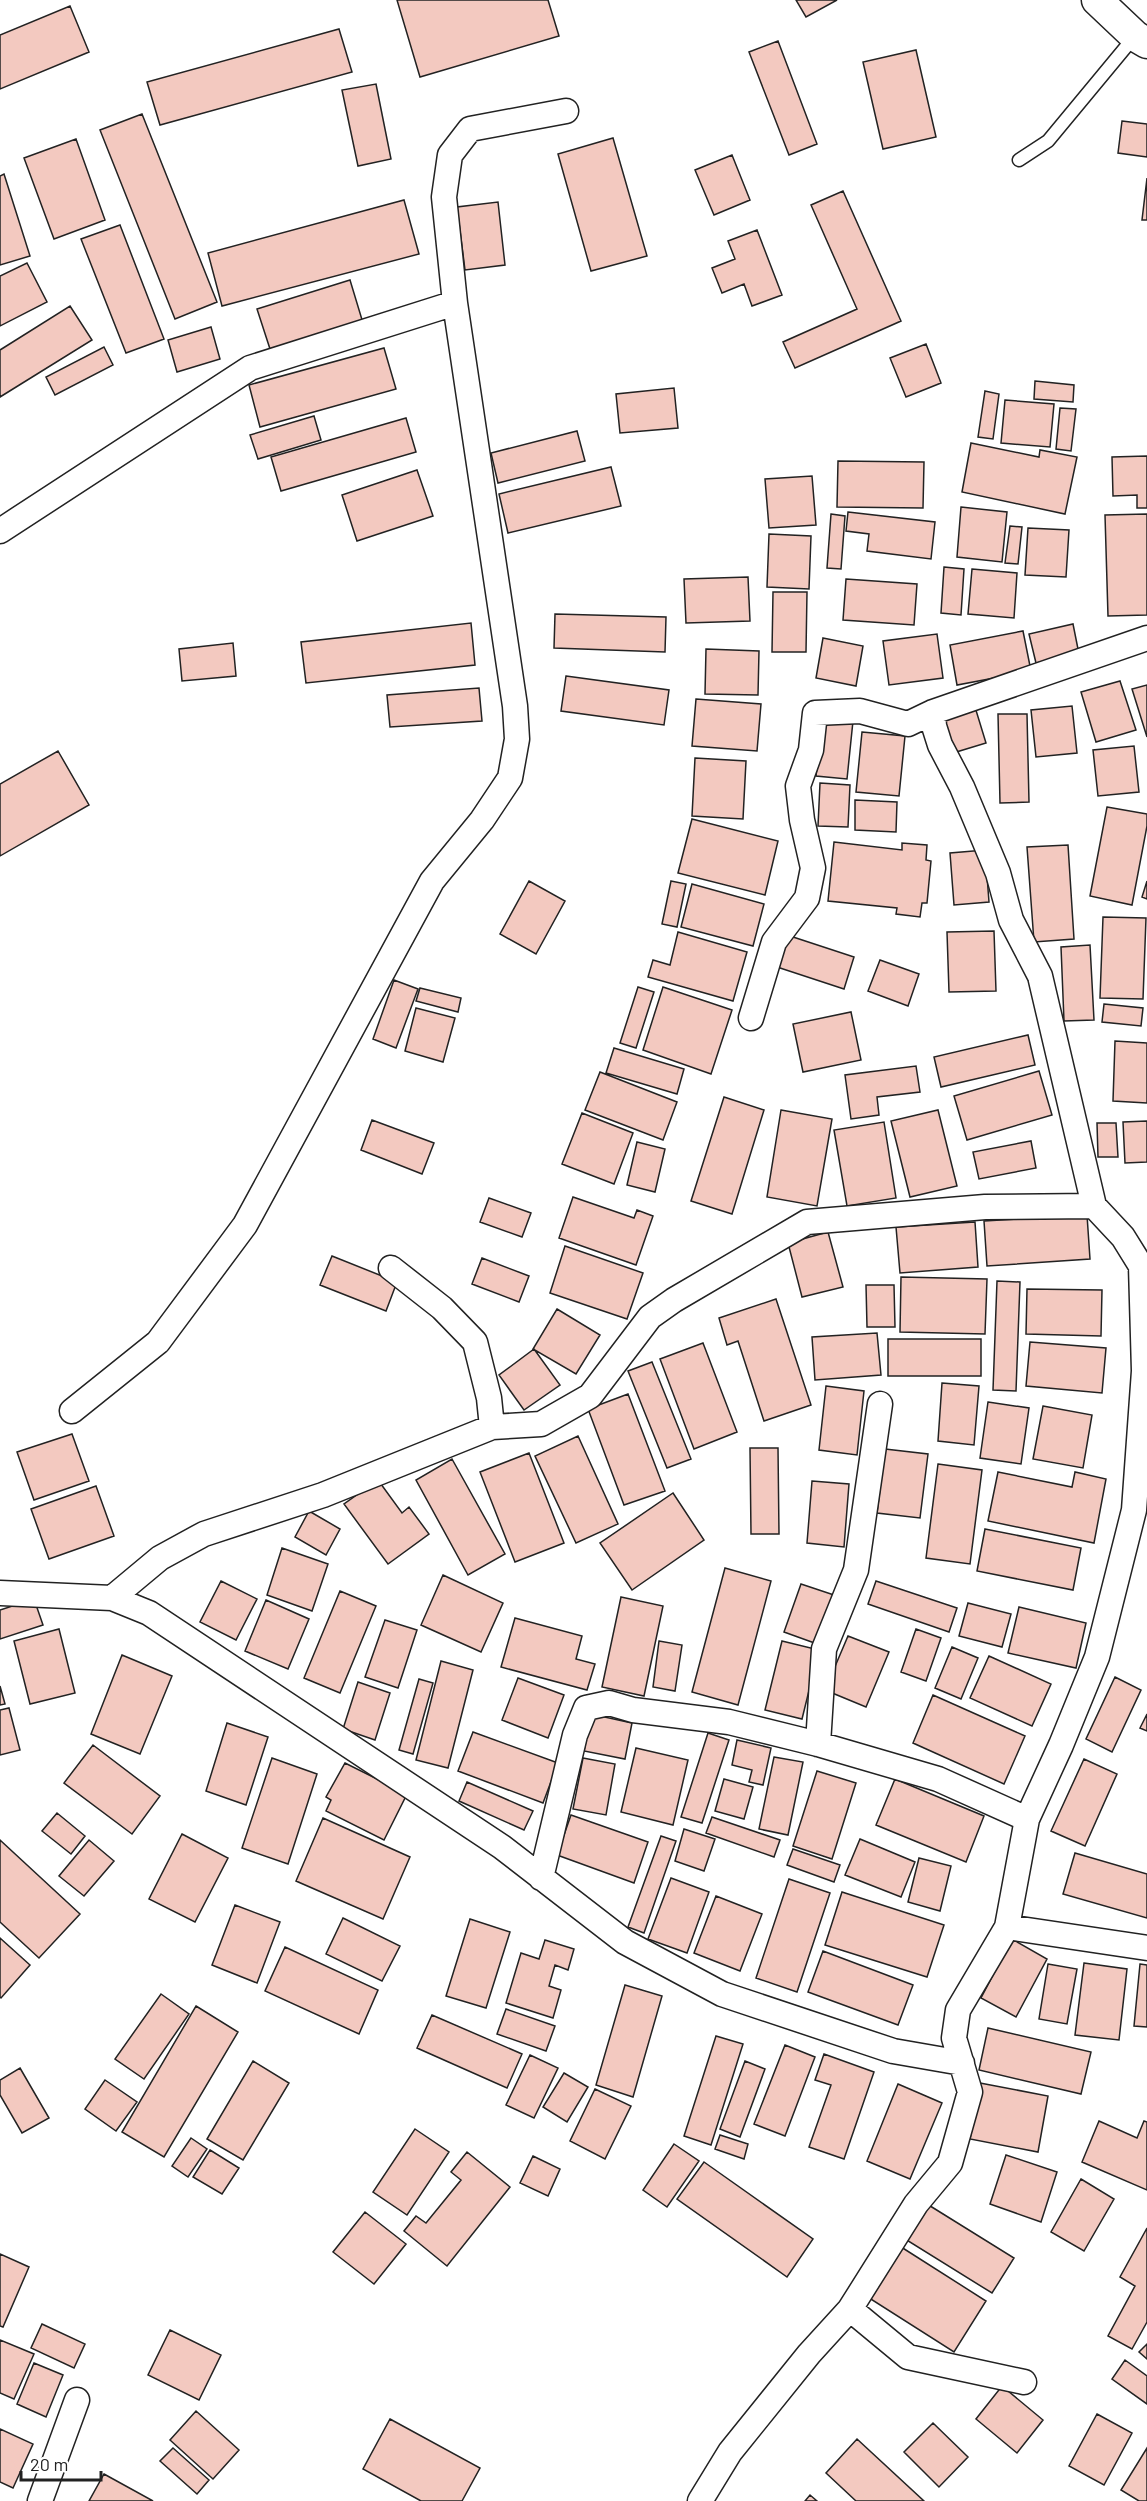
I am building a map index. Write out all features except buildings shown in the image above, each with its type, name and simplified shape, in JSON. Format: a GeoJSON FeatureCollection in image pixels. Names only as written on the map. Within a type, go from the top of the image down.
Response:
{"type":"FeatureCollection","features":[{"type":"Feature","properties":{"kind":"street"},"geometry":{"type":"LineString","coordinates":[[1097,0],[1141,40]]}},
{"type":"Feature","properties":{"kind":"street"},"geometry":{"type":"LineString","coordinates":[[72,1412],[158,1342],[245,1225],[432,881],[483,820],[510,778],[517,739],[515,706],[455,303],[444,197],[450,155],[470,129],[566,111]]}},
{"type":"Feature","properties":{"kind":"street"},"geometry":{"type":"LineString","coordinates":[[0,531],[250,368],[455,303]]}},
{"type":"Feature","properties":{"kind":"street"},"geometry":{"type":"LineString","coordinates":[[751,1018],[774,942],[807,898],[813,868],[802,820],[798,786],[811,750],[815,713],[860,711],[908,723],[933,712],[1147,638]]}},
{"type":"Feature","properties":{"kind":"street"},"geometry":{"type":"LineString","coordinates":[[700,2501],[730,2452],[809,2354],[850,2308],[916,2204],[950,2163],[970,2092],[954,2038],[958,2010],[1007,1927],[1027,1819],[1061,1745],[1097,1657],[1134,1510],[1144,1371],[1141,1266],[1123,1237],[1094,1206],[1040,976],[1011,921],[998,873],[962,787],[940,745],[934,726],[933,712]]}},
{"type":"Feature","properties":{"kind":"street"},"geometry":{"type":"LineString","coordinates":[[112,1598],[160,1557],[204,1534],[322,1495],[492,1427],[541,1424],[590,1396],[650,1317],[807,1222],[985,1207],[1094,1206]]}},
{"type":"Feature","properties":{"kind":"street"},"geometry":{"type":"LineString","coordinates":[[391,1268],[442,1308],[475,1341],[489,1398],[492,1427]]}},
{"type":"Feature","properties":{"kind":"street"},"geometry":{"type":"LineString","coordinates":[[818,1744],[824,1649],[856,1570],[880,1404]]}},
{"type":"Feature","properties":{"kind":"street"},"geometry":{"type":"LineString","coordinates":[[0,1593],[112,1598],[149,1613],[492,1841],[625,1942],[722,1994],[893,2050],[962,2063]]}},
{"type":"Feature","properties":{"kind":"street"},"geometry":{"type":"LineString","coordinates":[[541,1878],[575,1735],[586,1708],[609,1704],[633,1710],[729,1722],[818,1744],[938,1779],[1027,1819]]}},
{"type":"Feature","properties":{"kind":"street"},"geometry":{"type":"LineString","coordinates":[[1007,1927],[1147,1948]]}},
{"type":"Feature","properties":{"kind":"street"},"geometry":{"type":"LineString","coordinates":[[850,2308],[908,2357],[1024,2382]]}},
{"type":"Feature","properties":{"kind":"street"},"geometry":{"type":"LineString","coordinates":[[40,2501],[77,2400]]}},
{"type":"Feature","properties":{"kind":"lane"},"geometry":{"type":"LineString","coordinates":[[1019,160],[1048,141],[1141,40]]}}]}
